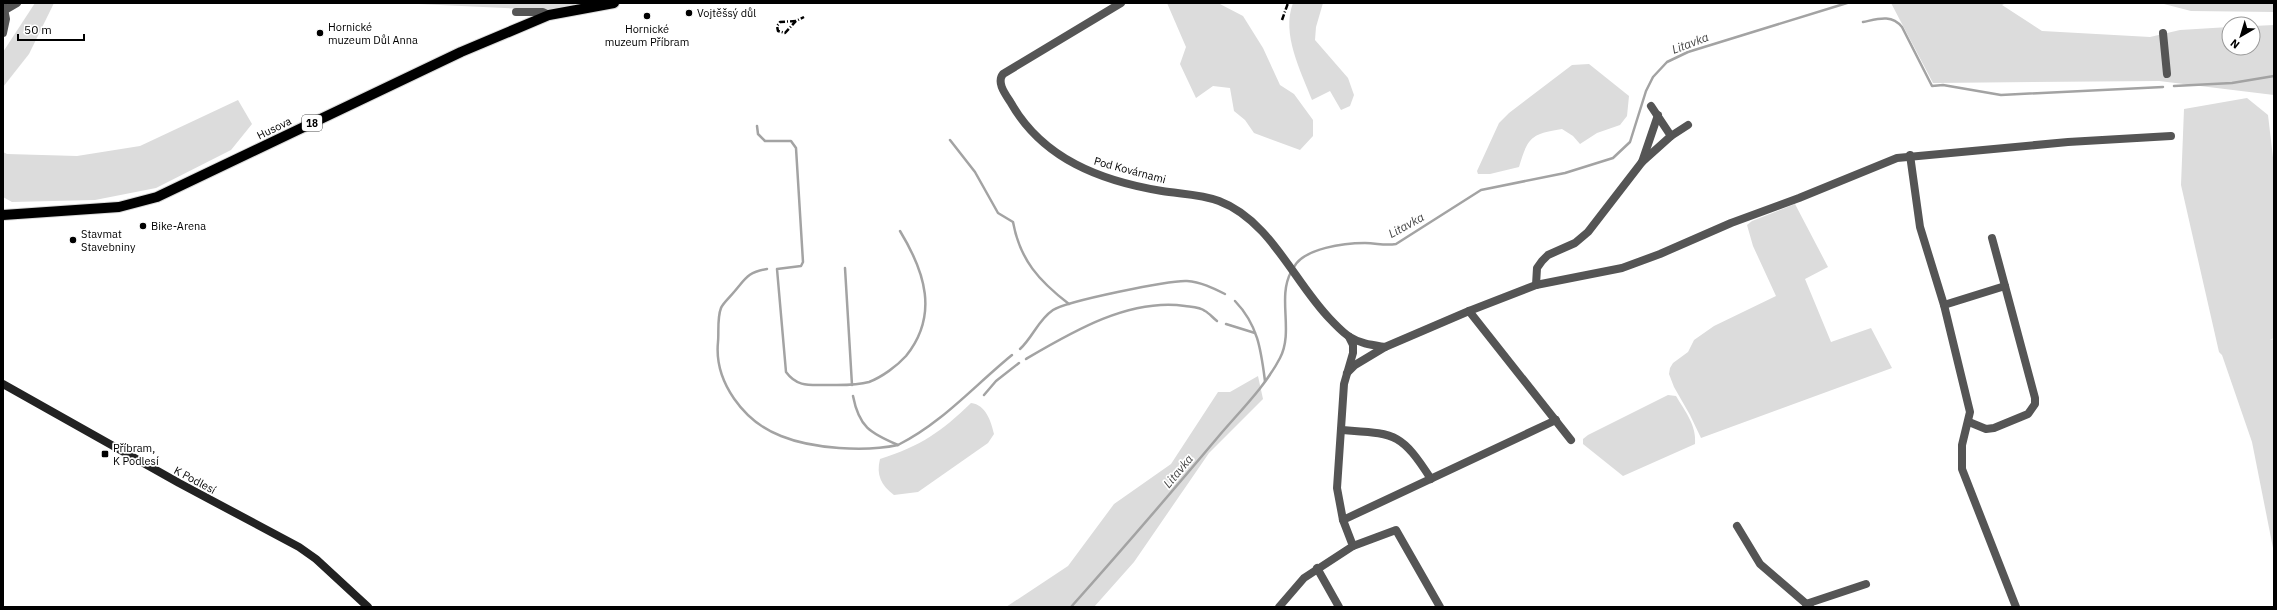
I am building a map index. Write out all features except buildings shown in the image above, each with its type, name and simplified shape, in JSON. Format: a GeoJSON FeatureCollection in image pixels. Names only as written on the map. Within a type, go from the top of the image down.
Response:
{"type":"FeatureCollection","features":[{"type":"Feature","properties":{"kind":"main road","name":"Husova"},"geometry":{"type":"LineString","coordinates":[[3,215],[119,207],[157,196],[461,52],[549,15],[614,3]]}},
{"type":"Feature","properties":{"kind":"street"},"geometry":{"type":"LineString","coordinates":[[3,33],[6,19],[4,7],[17,3]]}},
{"type":"Feature","properties":{"kind":"street","name":"Pod Kovárnami"},"geometry":{"type":"LineString","coordinates":[[1121,3],[1002,74],[1000,77],[1000,84],[1020,119],[1051,151],[1082,168],[1131,184],[1218,200],[1232,207],[1244,216],[1272,243],[1321,310],[1349,337],[1366,345],[1385,347]]}},
{"type":"Feature","properties":{"kind":"street"},"geometry":{"type":"LineString","coordinates":[[516,12],[543,12],[549,15]]}},
{"type":"Feature","properties":{"kind":"street"},"geometry":{"type":"LineString","coordinates":[[2163,33],[2167,74]]}},
{"type":"Feature","properties":{"kind":"street"},"geometry":{"type":"LineString","coordinates":[[1651,106],[1671,136]]}},
{"type":"Feature","properties":{"kind":"street"},"geometry":{"type":"LineString","coordinates":[[1642,162],[1658,115]]}},
{"type":"Feature","properties":{"kind":"street"},"geometry":{"type":"LineString","coordinates":[[1536,285],[1537,268],[1542,261],[1548,255],[1575,243],[1588,232],[1642,162],[1671,136],[1688,125]]}},
{"type":"Feature","properties":{"kind":"street"},"geometry":{"type":"LineString","coordinates":[[1347,373],[1355,365],[1385,347],[1536,285],[1635,263],[1660,254],[1730,223],[1799,198],[1885,162],[1910,155],[2068,142],[2171,136]]}},
{"type":"Feature","properties":{"kind":"street"},"geometry":{"type":"LineString","coordinates":[[1910,155],[1920,227],[1944,305],[1970,412],[1969,422],[1962,445],[1962,469],[2016,607]]}},
{"type":"Feature","properties":{"kind":"street"},"geometry":{"type":"LineString","coordinates":[[1969,422],[1986,429],[1994,428],[2028,414],[2035,404],[1992,238]]}},
{"type":"Feature","properties":{"kind":"street"},"geometry":{"type":"LineString","coordinates":[[1944,305],[2005,286]]}},
{"type":"Feature","properties":{"kind":"street"},"geometry":{"type":"LineString","coordinates":[[1470,311],[1572,440]]}},
{"type":"Feature","properties":{"kind":"street"},"geometry":{"type":"LineString","coordinates":[[1349,337],[1353,345],[1353,353],[1347,373],[1337,488],[1343,520],[1353,546]]}},
{"type":"Feature","properties":{"kind":"street","name":"K Podlesí"},"geometry":{"type":"LineString","coordinates":[[3,384],[179,484],[299,547],[326,567],[368,607]]}},
{"type":"Feature","properties":{"kind":"street"},"geometry":{"type":"LineString","coordinates":[[1343,520],[1556,420]]}},
{"type":"Feature","properties":{"kind":"street"},"geometry":{"type":"LineString","coordinates":[[1341,430],[1387,434],[1398,438],[1410,447],[1430,479]]}},
{"type":"Feature","properties":{"kind":"street"},"geometry":{"type":"LineString","coordinates":[[1737,526],[1760,564],[1808,605],[1866,584]]}},
{"type":"Feature","properties":{"kind":"street"},"geometry":{"type":"LineString","coordinates":[[1279,607],[1304,578],[1317,568],[1353,546],[1396,530],[1440,607]]}},
{"type":"Feature","properties":{"kind":"street"},"geometry":{"type":"LineString","coordinates":[[1317,568],[1339,607]]}},
{"type":"Feature","properties":{"kind":"shaded area"},"geometry":{"type":"Polygon","coordinates":[[[35,3],[54,3],[29,54],[3,87],[3,52],[35,3]]]}},
{"type":"Feature","properties":{"kind":"shaded area"},"geometry":{"type":"Polygon","coordinates":[[[397,3],[584,3],[546,10],[397,3]]]}},
{"type":"Feature","properties":{"kind":"shaded area"},"geometry":{"type":"Polygon","coordinates":[[[1167,3],[1218,3],[1243,16],[1263,48],[1280,85],[1294,94],[1313,120],[1313,136],[1300,150],[1254,133],[1245,120],[1234,111],[1230,88],[1213,86],[1196,98],[1180,64],[1186,47],[1167,3]]]}},
{"type":"Feature","properties":{"kind":"shaded area"},"geometry":{"type":"Polygon","coordinates":[[[1293,3],[1323,3],[1316,27],[1315,40],[1348,78],[1354,95],[1350,106],[1341,110],[1330,91],[1312,100],[1298,65],[1291,40],[1289,27],[1293,3]]]}},
{"type":"Feature","properties":{"kind":"shaded area"},"geometry":{"type":"Polygon","coordinates":[[[1891,3],[2006,3],[2002,5],[2042,31],[2150,37],[2180,30],[2221,27],[2221,56],[2261,56],[2261,26],[2274,25],[2274,95],[2159,81],[1933,83],[1891,3]]]}},
{"type":"Feature","properties":{"kind":"shaded area"},"geometry":{"type":"Polygon","coordinates":[[[2160,3],[2274,3],[2274,12],[2191,11],[2160,3]]]}},
{"type":"Feature","properties":{"kind":"shaded area"},"geometry":{"type":"Polygon","coordinates":[[[1589,64],[1629,96],[1627,116],[1620,125],[1597,133],[1580,144],[1573,136],[1562,129],[1537,135],[1528,143],[1519,167],[1490,174],[1478,174],[1477,171],[1499,123],[1509,113],[1572,65],[1589,64]]]}},
{"type":"Feature","properties":{"kind":"shaded area"},"geometry":{"type":"Polygon","coordinates":[[[2247,98],[2268,115],[2274,166],[2274,338],[2270,340],[2274,339],[2274,553],[2252,442],[2222,355],[2219,352],[2181,185],[2184,109],[2247,98]]]}},
{"type":"Feature","properties":{"kind":"shaded area"},"geometry":{"type":"Polygon","coordinates":[[[238,100],[252,124],[231,150],[156,188],[95,200],[12,202],[3,197],[3,152],[7,154],[77,156],[140,146],[238,100]]]}},
{"type":"Feature","properties":{"kind":"shaded area"},"geometry":{"type":"Polygon","coordinates":[[[1795,204],[1828,267],[1805,279],[1831,342],[1871,328],[1892,368],[1701,438],[1674,387],[1669,374],[1670,368],[1673,363],[1688,352],[1694,340],[1714,326],[1776,296],[1753,246],[1747,225],[1752,221],[1795,204]]]}},
{"type":"Feature","properties":{"kind":"shaded area"},"geometry":{"type":"Polygon","coordinates":[[[1258,376],[1263,399],[1209,453],[1134,562],[1094,607],[1006,607],[1068,566],[1114,504],[1171,464],[1218,392],[1230,392],[1258,376]]]}},
{"type":"Feature","properties":{"kind":"shaded area"},"geometry":{"type":"Polygon","coordinates":[[[1668,395],[1676,396],[1686,413],[1694,431],[1695,444],[1623,476],[1583,444],[1583,439],[1588,435],[1668,395]]]}},
{"type":"Feature","properties":{"kind":"shaded area"},"geometry":{"type":"Polygon","coordinates":[[[971,403],[976,404],[987,414],[994,434],[988,443],[918,492],[894,495],[883,483],[879,475],[880,459],[907,449],[930,437],[950,422],[971,403]]]}},
{"type":"Feature","properties":{"kind":"waterway","name":"Litavka"},"geometry":{"type":"LineString","coordinates":[[1294,267],[1306,255],[1326,248],[1357,243],[1388,245],[1396,244],[1481,190],[1565,173],[1613,158],[1630,142],[1646,91],[1653,77],[1667,62],[1688,52],[1847,3]]}},
{"type":"Feature","properties":{"kind":"waterway"},"geometry":{"type":"LineString","coordinates":[[1863,22],[1884,18],[1898,23],[1902,27],[1932,86],[1943,85],[2001,95],[2163,87]]}},
{"type":"Feature","properties":{"kind":"waterway"},"geometry":{"type":"LineString","coordinates":[[2174,86],[2232,83],[2274,76]]}},
{"type":"Feature","properties":{"kind":"waterway"},"geometry":{"type":"LineString","coordinates":[[757,126],[758,134],[765,141],[791,141],[796,148],[803,262],[801,266],[777,269],[786,372],[794,380],[799,383],[814,385],[848,385],[869,382],[894,367],[906,356],[916,341],[922,325],[925,309],[925,294],[922,278],[916,262],[900,231]]}},
{"type":"Feature","properties":{"kind":"waterway"},"geometry":{"type":"LineString","coordinates":[[950,140],[975,172],[998,213],[1013,222],[1020,248],[1032,269],[1049,287],[1069,304]]}},
{"type":"Feature","properties":{"kind":"waterway"},"geometry":{"type":"LineString","coordinates":[[845,268],[852,385]]}},
{"type":"Feature","properties":{"kind":"waterway"},"geometry":{"type":"LineString","coordinates":[[767,269],[748,276],[721,308],[718,325],[718,357],[726,386],[734,399],[744,411],[768,430],[781,436],[808,444],[855,449],[898,445]]}},
{"type":"Feature","properties":{"kind":"waterway","name":"Litavka"},"geometry":{"type":"LineString","coordinates":[[1071,607],[1251,399],[1274,369],[1284,348],[1286,337],[1285,293],[1291,272]]}},
{"type":"Feature","properties":{"kind":"waterway"},"geometry":{"type":"LineString","coordinates":[[1020,349],[1043,319],[1053,310],[1062,306],[1141,287],[1187,281],[1202,284],[1225,294]]}},
{"type":"Feature","properties":{"kind":"waterway"},"geometry":{"type":"LineString","coordinates":[[1235,301],[1243,310],[1254,329],[1260,348],[1265,381]]}},
{"type":"Feature","properties":{"kind":"waterway"},"geometry":{"type":"LineString","coordinates":[[1026,359],[1062,338],[1102,319],[1143,307],[1164,305],[1196,307],[1206,312],[1217,321]]}},
{"type":"Feature","properties":{"kind":"waterway"},"geometry":{"type":"LineString","coordinates":[[1226,324],[1255,333]]}},
{"type":"Feature","properties":{"kind":"waterway"},"geometry":{"type":"LineString","coordinates":[[853,396],[862,422],[867,428],[880,437],[898,445],[914,436],[943,415],[1012,355]]}},
{"type":"Feature","properties":{"kind":"waterway"},"geometry":{"type":"LineString","coordinates":[[984,395],[996,381],[1019,363]]}},
{"type":"Feature","properties":{"kind":"railway"},"geometry":{"type":"LineString","coordinates":[[1282,20],[1288,3]]}},
{"type":"Feature","properties":{"kind":"railway"},"geometry":{"type":"LineString","coordinates":[[796,21],[780,22],[777,26],[778,31],[785,33],[796,21],[804,17]]}},
{"type":"Feature","properties":{"kind":"place","name":"Vojtěšsý důl"},"geometry":{"type":"Point","coordinates":[689,13]}},
{"type":"Feature","properties":{"kind":"place","name":"Hornické muzeum Příbram"},"geometry":{"type":"Point","coordinates":[647,16]}},
{"type":"Feature","properties":{"kind":"place","name":"Hornické muzeum Důl Anna"},"geometry":{"type":"Point","coordinates":[320,33]}},
{"type":"Feature","properties":{"kind":"place","name":"Bike-Arena"},"geometry":{"type":"Point","coordinates":[143,226]}},
{"type":"Feature","properties":{"kind":"place","name":"Stavmat Stavebniny"},"geometry":{"type":"Point","coordinates":[73,240]}},
{"type":"Feature","properties":{"kind":"place","name":"Příbram, K Podlesí"},"geometry":{"type":"Point","coordinates":[105,454]}}]}
